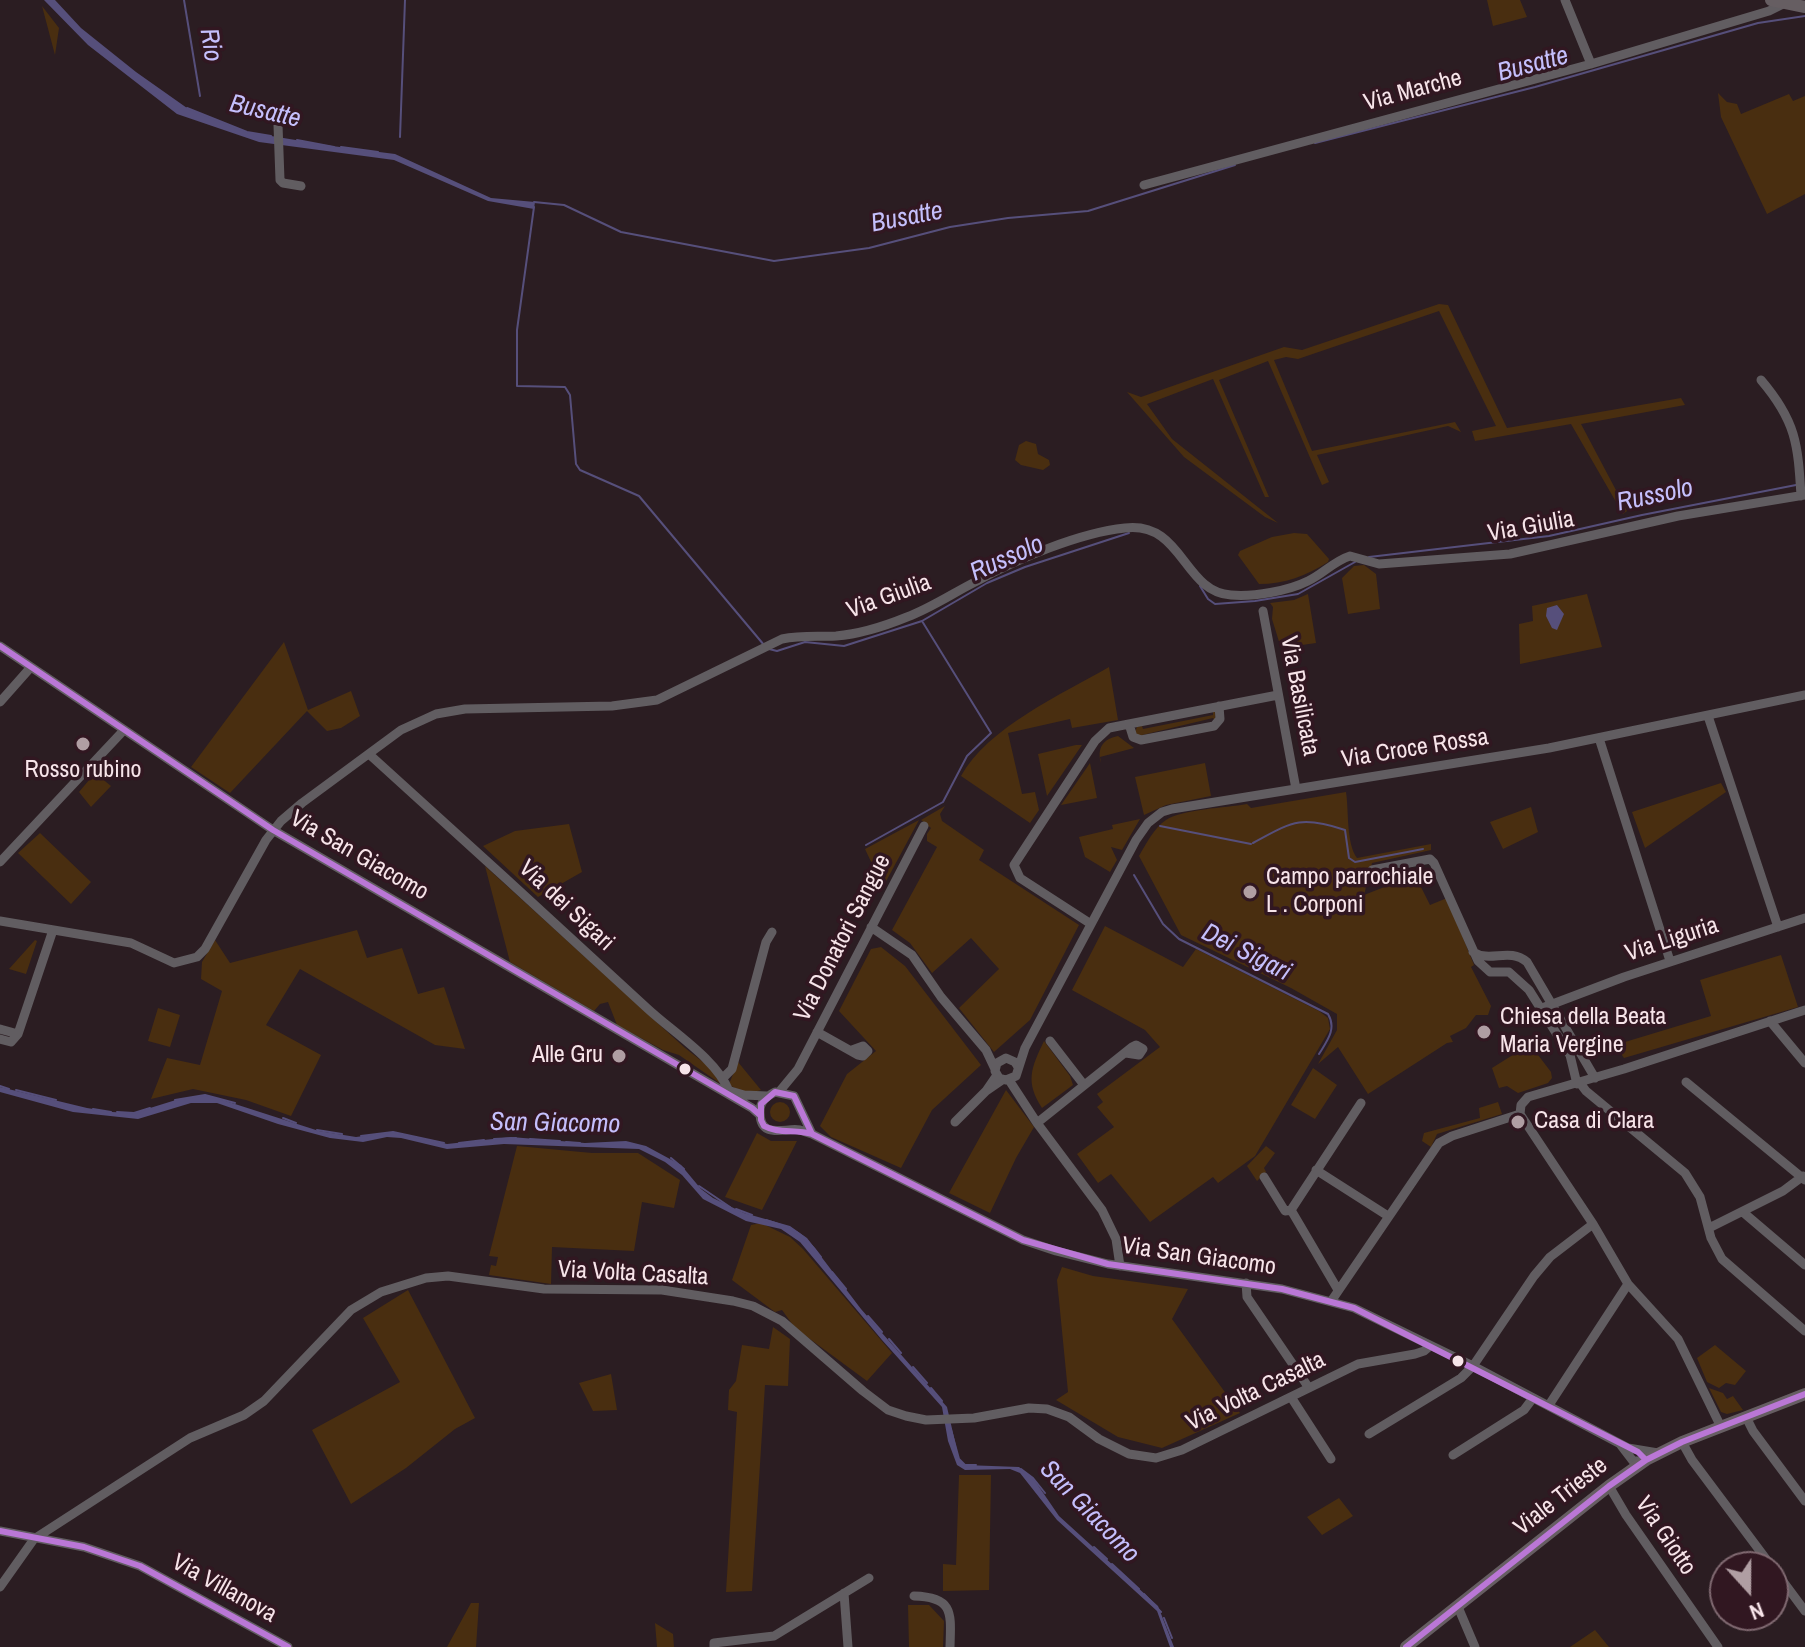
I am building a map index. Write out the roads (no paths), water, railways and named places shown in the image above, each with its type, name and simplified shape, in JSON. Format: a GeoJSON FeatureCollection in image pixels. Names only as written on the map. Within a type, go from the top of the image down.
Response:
{"type":"FeatureCollection","features":[{"type":"Feature","properties":{"kind":"main road"},"geometry":{"type":"LineString","coordinates":[[1777,2],[1805,7]]}},
{"type":"Feature","properties":{"kind":"main road","name":"Viale Trieste"},"geometry":{"type":"LineString","coordinates":[[1406,1647],[1621,1477],[1642,1456],[1659,1453],[1805,1394]]}},
{"type":"Feature","properties":{"kind":"street"},"geometry":{"type":"LineString","coordinates":[[1565,0],[1591,64]]}},
{"type":"Feature","properties":{"kind":"street","name":"Via Marche"},"geometry":{"type":"LineString","coordinates":[[1144,185],[1591,64],[1769,11],[1777,2]]}},
{"type":"Feature","properties":{"kind":"street"},"geometry":{"type":"LineString","coordinates":[[278,128],[280,180],[301,186]]}},
{"type":"Feature","properties":{"kind":"street","name":"Via Giulia"},"geometry":{"type":"LineString","coordinates":[[1,922],[131,943],[174,963],[197,957],[273,830],[302,803],[370,755],[390,737],[436,714],[482,707],[544,708],[642,703],[670,695],[767,647],[801,635],[836,636],[900,620],[1011,565],[1065,544],[1124,528],[1139,527],[1157,533],[1178,551],[1208,588],[1231,595],[1296,586],[1343,558],[1396,564],[1510,554],[1802,489],[1791,424],[1786,411],[1761,380]]}},
{"type":"Feature","properties":{"kind":"street","name":"Via Basilicata"},"geometry":{"type":"LineString","coordinates":[[1263,611],[1296,789]]}},
{"type":"Feature","properties":{"kind":"street","name":"Via San Giacomo"},"geometry":{"type":"LineString","coordinates":[[0,646],[273,830],[470,942],[760,1115]]}},
{"type":"Feature","properties":{"kind":"street"},"geometry":{"type":"LineString","coordinates":[[0,702],[31,667]]}},
{"type":"Feature","properties":{"kind":"street"},"geometry":{"type":"LineString","coordinates":[[1091,924],[1020,878],[1014,865],[1095,741],[1109,728],[1278,695]]}},
{"type":"Feature","properties":{"kind":"street","name":"Via Croce Rossa"},"geometry":{"type":"LineString","coordinates":[[1025,1048],[997,1063],[1006,1074],[1025,1048],[1142,828],[1162,812],[1599,738],[1805,695]]}},
{"type":"Feature","properties":{"kind":"street"},"geometry":{"type":"LineString","coordinates":[[1129,724],[1133,737],[1141,740],[1214,726],[1220,719],[1219,706]]}},
{"type":"Feature","properties":{"kind":"street"},"geometry":{"type":"LineString","coordinates":[[1708,716],[1778,927]]}},
{"type":"Feature","properties":{"kind":"street"},"geometry":{"type":"LineString","coordinates":[[0,862],[124,730]]}},
{"type":"Feature","properties":{"kind":"street"},"geometry":{"type":"LineString","coordinates":[[1599,738],[1670,961]]}},
{"type":"Feature","properties":{"kind":"street","name":"Via dei Sigari"},"geometry":{"type":"LineString","coordinates":[[370,755],[714,1066],[729,1091]]}},
{"type":"Feature","properties":{"kind":"street","name":"Via Donatori Sangue"},"geometry":{"type":"LineString","coordinates":[[779,1092],[798,1069],[924,826]]}},
{"type":"Feature","properties":{"kind":"street"},"geometry":{"type":"LineString","coordinates":[[1372,870],[1430,859],[1439,870],[1478,961],[1490,972],[1509,972],[1523,982],[1570,1055],[1579,1083],[1685,1173],[1700,1197],[1715,1250],[1805,1331]]}},
{"type":"Feature","properties":{"kind":"street","name":"Via Liguria"},"geometry":{"type":"LineString","coordinates":[[1542,1008],[1670,961],[1805,918]]}},
{"type":"Feature","properties":{"kind":"street"},"geometry":{"type":"LineString","coordinates":[[871,927],[907,949],[1006,1074],[1037,1123],[1102,1210],[1116,1239],[1120,1266]]}},
{"type":"Feature","properties":{"kind":"street"},"geometry":{"type":"LineString","coordinates":[[0,1039],[11,1042],[18,1034],[53,930]]}},
{"type":"Feature","properties":{"kind":"street"},"geometry":{"type":"LineString","coordinates":[[723,1078],[732,1069],[766,942],[772,932]]}},
{"type":"Feature","properties":{"kind":"street"},"geometry":{"type":"LineString","coordinates":[[1473,951],[1484,957],[1512,954],[1527,962],[1595,1078]]}},
{"type":"Feature","properties":{"kind":"street"},"geometry":{"type":"LineString","coordinates":[[1509,972],[1512,954]]}},
{"type":"Feature","properties":{"kind":"street"},"geometry":{"type":"LineString","coordinates":[[1721,1427],[1678,1339],[1628,1284],[1593,1224],[1520,1114],[1521,1105],[1528,1097],[1805,1010]]}},
{"type":"Feature","properties":{"kind":"street"},"geometry":{"type":"LineString","coordinates":[[1770,1021],[1805,1063]]}},
{"type":"Feature","properties":{"kind":"street"},"geometry":{"type":"LineString","coordinates":[[0,1029],[18,1034]]}},
{"type":"Feature","properties":{"kind":"street"},"geometry":{"type":"LineString","coordinates":[[817,1032],[852,1050]]}},
{"type":"Feature","properties":{"kind":"street"},"geometry":{"type":"LineString","coordinates":[[1050,1041],[1084,1085]]}},
{"type":"Feature","properties":{"kind":"street"},"geometry":{"type":"LineString","coordinates":[[955,1122],[1006,1074],[1006,1058],[986,1050]]}},
{"type":"Feature","properties":{"kind":"street"},"geometry":{"type":"LineString","coordinates":[[1037,1123],[1126,1053]]}},
{"type":"Feature","properties":{"kind":"street","name":"Via Donatori Sangue"},"geometry":{"type":"LineString","coordinates":[[796,1098],[798,1069]]}},
{"type":"Feature","properties":{"kind":"street"},"geometry":{"type":"LineString","coordinates":[[1686,1082],[1804,1177],[1744,1213],[1709,1228]]}},
{"type":"Feature","properties":{"kind":"street","name":"Via San Giacomo"},"geometry":{"type":"LineString","coordinates":[[708,1084],[744,1095],[768,1096]]}},
{"type":"Feature","properties":{"kind":"street"},"geometry":{"type":"LineString","coordinates":[[801,1113],[799,1121],[781,1133],[768,1129],[760,1115],[761,1105],[768,1096],[788,1093],[796,1098],[812,1134]]}},
{"type":"Feature","properties":{"kind":"street"},"geometry":{"type":"LineString","coordinates":[[1264,1177],[1285,1211],[1291,1210],[1361,1103]]}},
{"type":"Feature","properties":{"kind":"street"},"geometry":{"type":"LineString","coordinates":[[1332,1300],[1439,1143],[1520,1114]]}},
{"type":"Feature","properties":{"kind":"street","name":"Via San Giacomo"},"geometry":{"type":"LineString","coordinates":[[789,1130],[798,1129],[812,1134],[1023,1240],[1081,1259],[1246,1283],[1332,1300],[1383,1320],[1642,1456]]}},
{"type":"Feature","properties":{"kind":"street"},"geometry":{"type":"LineString","coordinates":[[1316,1170],[1388,1216]]}},
{"type":"Feature","properties":{"kind":"street"},"geometry":{"type":"LineString","coordinates":[[1291,1210],[1338,1290]]}},
{"type":"Feature","properties":{"kind":"street"},"geometry":{"type":"LineString","coordinates":[[1744,1213],[1805,1265]]}},
{"type":"Feature","properties":{"kind":"street"},"geometry":{"type":"LineString","coordinates":[[1369,1434],[1461,1378],[1473,1366],[1550,1257],[1593,1224]]}},
{"type":"Feature","properties":{"kind":"street","name":"Via Volta Casalta"},"geometry":{"type":"LineString","coordinates":[[34,1539],[190,1438],[244,1415],[264,1401],[351,1310],[381,1292],[426,1278],[448,1276],[544,1289],[662,1290],[753,1306],[791,1328],[888,1410],[926,1420],[956,1419],[1029,1408],[1047,1409],[1069,1417],[1113,1447],[1129,1454],[1156,1458],[1193,1446],[1358,1364],[1415,1354],[1430,1346]]}},
{"type":"Feature","properties":{"kind":"street"},"geometry":{"type":"LineString","coordinates":[[1246,1283],[1247,1297],[1309,1388]]}},
{"type":"Feature","properties":{"kind":"street"},"geometry":{"type":"LineString","coordinates":[[1549,1405],[1628,1284]]}},
{"type":"Feature","properties":{"kind":"street"},"geometry":{"type":"LineString","coordinates":[[1291,1397],[1331,1459]]}},
{"type":"Feature","properties":{"kind":"street"},"geometry":{"type":"LineString","coordinates":[[1453,1455],[1524,1410],[1533,1398]]}},
{"type":"Feature","properties":{"kind":"street"},"geometry":{"type":"LineString","coordinates":[[1746,1417],[1805,1501]]}},
{"type":"Feature","properties":{"kind":"street"},"geometry":{"type":"LineString","coordinates":[[1682,1442],[1760,1551]]}},
{"type":"Feature","properties":{"kind":"street","name":"Via San Giacomo"},"geometry":{"type":"LineString","coordinates":[[1620,1444],[1629,1458]]}},
{"type":"Feature","properties":{"kind":"street"},"geometry":{"type":"LineString","coordinates":[[1621,1477],[1629,1458],[1637,1462],[1642,1456]]}},
{"type":"Feature","properties":{"kind":"street","name":"Via Giotto"},"geometry":{"type":"LineString","coordinates":[[1609,1486],[1718,1647]]}},
{"type":"Feature","properties":{"kind":"street","name":"Via Villanova"},"geometry":{"type":"LineString","coordinates":[[0,1531],[84,1547],[140,1566],[288,1647]]}},
{"type":"Feature","properties":{"kind":"street"},"geometry":{"type":"LineString","coordinates":[[0,1587],[34,1539]]}},
{"type":"Feature","properties":{"kind":"street"},"geometry":{"type":"LineString","coordinates":[[714,1647],[714,1643],[774,1636],[869,1578]]}},
{"type":"Feature","properties":{"kind":"street"},"geometry":{"type":"LineString","coordinates":[[1789,1590],[1805,1611]]}},
{"type":"Feature","properties":{"kind":"street"},"geometry":{"type":"LineString","coordinates":[[844,1593],[848,1647]]}},
{"type":"Feature","properties":{"kind":"street"},"geometry":{"type":"LineString","coordinates":[[914,1596],[933,1596],[945,1605],[950,1619],[950,1647]]}},
{"type":"Feature","properties":{"kind":"street"},"geometry":{"type":"LineString","coordinates":[[1458,1607],[1475,1647]]}},
{"type":"Feature","properties":{"kind":"street"},"geometry":{"type":"LineString","coordinates":[[774,1636],[775,1647]]}},
{"type":"Feature","properties":{"kind":"waterway","name":"Rio"},"geometry":{"type":"LineString","coordinates":[[184,0],[200,96]]}},
{"type":"Feature","properties":{"kind":"waterway"},"geometry":{"type":"LineString","coordinates":[[400,137],[405,0]]}},
{"type":"Feature","properties":{"kind":"waterway","name":"Busatte"},"geometry":{"type":"LineString","coordinates":[[1315,143],[1535,87],[1758,23],[1805,16]]}},
{"type":"Feature","properties":{"kind":"waterway","name":"Busatte"},"geometry":{"type":"LineString","coordinates":[[187,108],[247,132],[271,136]]}},
{"type":"Feature","properties":{"kind":"waterway","name":"Busatte"},"geometry":{"type":"LineString","coordinates":[[297,140],[334,147]]}},
{"type":"Feature","properties":{"kind":"waterway","name":"Busatte"},"geometry":{"type":"LineString","coordinates":[[341,147],[378,152]]}},
{"type":"Feature","properties":{"kind":"waterway","name":"Busatte"},"geometry":{"type":"LineString","coordinates":[[534,202],[564,205],[621,232],[774,261],[869,248],[950,227],[1088,211],[1235,165]]}},
{"type":"Feature","properties":{"kind":"waterway","name":"Russolo"},"geometry":{"type":"LineString","coordinates":[[534,207],[517,330],[517,386],[565,387],[570,395],[576,464],[580,470],[639,496],[764,645]]}},
{"type":"Feature","properties":{"kind":"waterway","name":"Russolo"},"geometry":{"type":"LineString","coordinates":[[1369,557],[1549,536],[1796,485]]}},
{"type":"Feature","properties":{"kind":"waterway","name":"Russolo"},"geometry":{"type":"LineString","coordinates":[[769,649],[777,651],[805,642],[844,646],[922,621],[987,583],[1025,567],[1129,533]]}},
{"type":"Feature","properties":{"kind":"waterway","name":"Russolo"},"geometry":{"type":"LineString","coordinates":[[1200,586],[1215,604],[1255,601],[1298,594],[1355,562]]}},
{"type":"Feature","properties":{"kind":"waterway"},"geometry":{"type":"LineString","coordinates":[[866,845],[943,802],[967,756],[991,733],[922,621]]}},
{"type":"Feature","properties":{"kind":"waterway"},"geometry":{"type":"LineString","coordinates":[[1253,843],[1287,826],[1306,822],[1345,830],[1349,858],[1355,862],[1423,849]]}},
{"type":"Feature","properties":{"kind":"waterway"},"geometry":{"type":"LineString","coordinates":[[1160,826],[1251,844]]}},
{"type":"Feature","properties":{"kind":"waterway","name":"Dei Sigari"},"geometry":{"type":"LineString","coordinates":[[1134,875],[1163,924],[1179,939],[1328,1014],[1331,1030],[1319,1054]]}},
{"type":"Feature","properties":{"kind":"waterway","name":"San Giacomo"},"geometry":{"type":"LineString","coordinates":[[0,1086],[9,1089]]}},
{"type":"Feature","properties":{"kind":"waterway","name":"San Giacomo"},"geometry":{"type":"LineString","coordinates":[[16,1090],[56,1100]]}},
{"type":"Feature","properties":{"kind":"waterway","name":"San Giacomo"},"geometry":{"type":"LineString","coordinates":[[175,1100],[205,1095],[235,1103]]}},
{"type":"Feature","properties":{"kind":"waterway","name":"San Giacomo"},"geometry":{"type":"LineString","coordinates":[[117,1112],[134,1113],[150,1108]]}},
{"type":"Feature","properties":{"kind":"waterway","name":"San Giacomo"},"geometry":{"type":"LineString","coordinates":[[93,1109],[111,1112]]}},
{"type":"Feature","properties":{"kind":"waterway","name":"San Giacomo"},"geometry":{"type":"LineString","coordinates":[[283,1118],[296,1123]]}},
{"type":"Feature","properties":{"kind":"waterway","name":"San Giacomo"},"geometry":{"type":"LineString","coordinates":[[317,1130],[342,1134]]}},
{"type":"Feature","properties":{"kind":"waterway","name":"San Giacomo"},"geometry":{"type":"LineString","coordinates":[[361,1136],[393,1132],[444,1143]]}},
{"type":"Feature","properties":{"kind":"waterway","name":"San Giacomo"},"geometry":{"type":"LineString","coordinates":[[494,1139],[516,1138]]}},
{"type":"Feature","properties":{"kind":"waterway","name":"San Giacomo"},"geometry":{"type":"LineString","coordinates":[[530,1139],[560,1141]]}},
{"type":"Feature","properties":{"kind":"waterway","name":"San Giacomo"},"geometry":{"type":"LineString","coordinates":[[459,1143],[484,1140]]}},
{"type":"Feature","properties":{"kind":"waterway","name":"San Giacomo"},"geometry":{"type":"LineString","coordinates":[[566,1142],[580,1143]]}},
{"type":"Feature","properties":{"kind":"waterway","name":"San Giacomo"},"geometry":{"type":"LineString","coordinates":[[671,1158],[684,1169]]}},
{"type":"Feature","properties":{"kind":"waterway","name":"San Giacomo"},"geometry":{"type":"LineString","coordinates":[[699,1186],[730,1207]]}},
{"type":"Feature","properties":{"kind":"waterway","name":"San Giacomo"},"geometry":{"type":"LineString","coordinates":[[736,1209],[752,1215]]}},
{"type":"Feature","properties":{"kind":"waterway","name":"San Giacomo"},"geometry":{"type":"LineString","coordinates":[[766,1220],[798,1233],[821,1257]]}},
{"type":"Feature","properties":{"kind":"waterway","name":"San Giacomo"},"geometry":{"type":"LineString","coordinates":[[832,1272],[846,1289]]}},
{"type":"Feature","properties":{"kind":"waterway","name":"San Giacomo"},"geometry":{"type":"LineString","coordinates":[[868,1316],[882,1332]]}},
{"type":"Feature","properties":{"kind":"waterway","name":"San Giacomo"},"geometry":{"type":"LineString","coordinates":[[889,1339],[901,1353]]}},
{"type":"Feature","properties":{"kind":"waterway","name":"San Giacomo"},"geometry":{"type":"LineString","coordinates":[[913,1367],[927,1383]]}},
{"type":"Feature","properties":{"kind":"waterway","name":"San Giacomo"},"geometry":{"type":"LineString","coordinates":[[931,1388],[942,1401]]}},
{"type":"Feature","properties":{"kind":"waterway","name":"San Giacomo"},"geometry":{"type":"LineString","coordinates":[[951,1430],[959,1459],[965,1465],[976,1465]]}},
{"type":"Feature","properties":{"kind":"waterway","name":"San Giacomo"},"geometry":{"type":"LineString","coordinates":[[1021,1469],[1045,1493]]}},
{"type":"Feature","properties":{"kind":"waterway","name":"San Giacomo"},"geometry":{"type":"LineString","coordinates":[[1094,1547],[1107,1559]]}},
{"type":"Feature","properties":{"kind":"waterway","name":"San Giacomo"},"geometry":{"type":"LineString","coordinates":[[1112,1564],[1139,1589]]}},
{"type":"Feature","properties":{"kind":"waterway","name":"San Giacomo"},"geometry":{"type":"LineString","coordinates":[[1144,1594],[1161,1612]]}},
{"type":"Feature","properties":{"kind":"waterway","name":"San Giacomo"},"geometry":{"type":"LineString","coordinates":[[1164,1618],[1172,1638]]}},
{"type":"Feature","properties":{"kind":"place","name":"Rosso rubino"},"geometry":{"type":"Point","coordinates":[83,744]}},
{"type":"Feature","properties":{"kind":"place","name":"Campo parrochiale L . Corponi"},"geometry":{"type":"Point","coordinates":[1250,892]}},
{"type":"Feature","properties":{"kind":"place","name":"Chiesa della Beata Maria Vergine"},"geometry":{"type":"Point","coordinates":[1484,1032]}},
{"type":"Feature","properties":{"kind":"place","name":"Alle Gru"},"geometry":{"type":"Point","coordinates":[619,1056]}},
{"type":"Feature","properties":{"kind":"place","name":"Casa di Clara"},"geometry":{"type":"Point","coordinates":[1518,1122]}}]}
